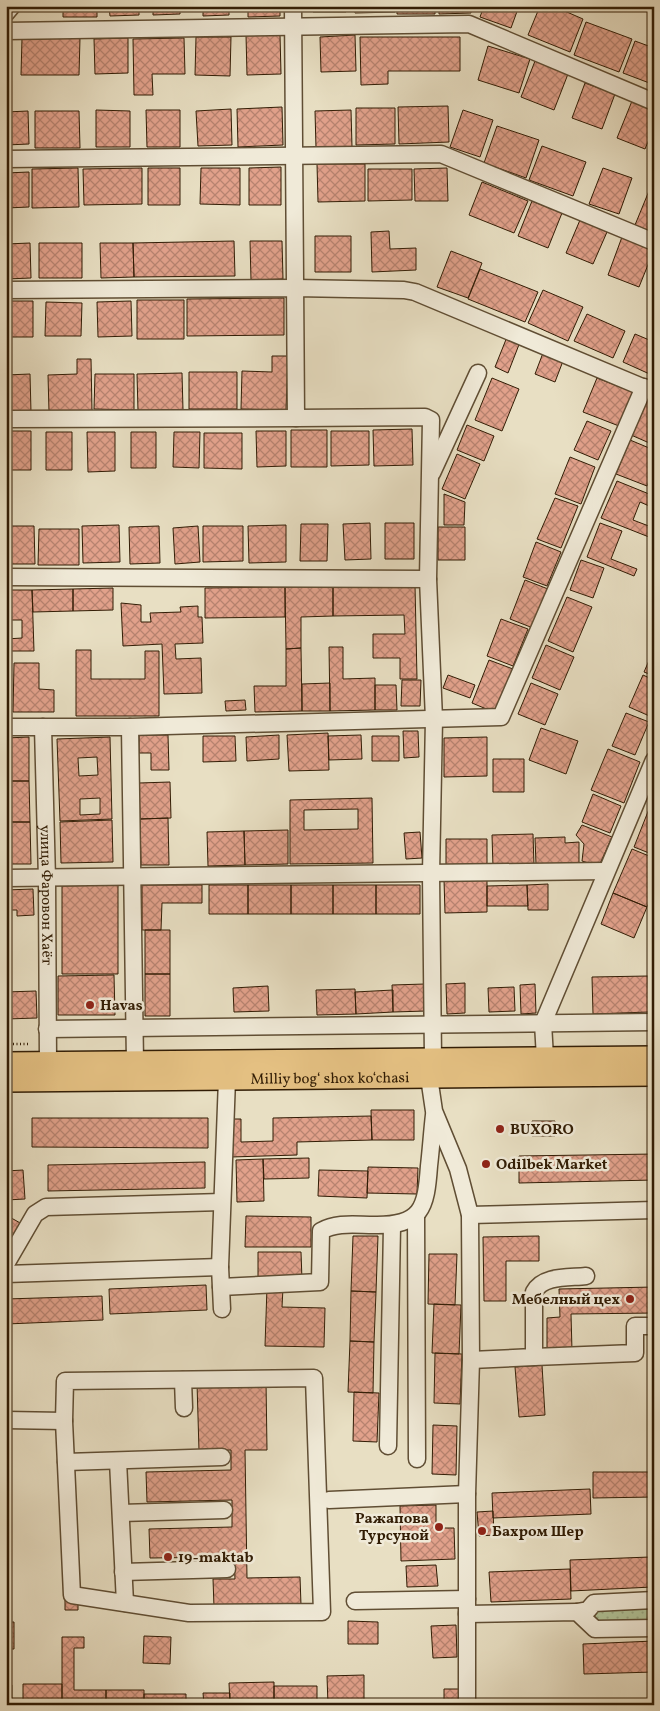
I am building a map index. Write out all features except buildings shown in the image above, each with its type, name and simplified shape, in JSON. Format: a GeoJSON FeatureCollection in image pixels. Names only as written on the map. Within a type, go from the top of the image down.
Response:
{"type":"FeatureCollection","features":[{"type":"Feature","properties":{"kind":"main road","name":"Milliy bog‘ shox ko‘chasi"},"geometry":{"type":"LineString","coordinates":[[6,1081],[227,1079],[431,1068],[545,1058],[647,1066]]}},
{"type":"Feature","properties":{"kind":"main road","name":"Milliy bog‘ shox ko‘chasi"},"geometry":{"type":"LineString","coordinates":[[6,1063],[135,1062],[431,1068],[647,1066]]}},
{"type":"Feature","properties":{"kind":"street"},"geometry":{"type":"LineString","coordinates":[[6,13],[12,6]]}},
{"type":"Feature","properties":{"kind":"street"},"geometry":{"type":"LineString","coordinates":[[293,6],[296,418]]}},
{"type":"Feature","properties":{"kind":"street"},"geometry":{"type":"LineString","coordinates":[[6,31],[469,24],[654,102]]}},
{"type":"Feature","properties":{"kind":"street"},"geometry":{"type":"LineString","coordinates":[[6,159],[441,154],[654,242]]}},
{"type":"Feature","properties":{"kind":"street"},"geometry":{"type":"LineString","coordinates":[[6,290],[295,288],[404,290],[415,292],[649,390],[501,717],[130,727],[6,727]]}},
{"type":"Feature","properties":{"kind":"street"},"geometry":{"type":"LineString","coordinates":[[429,480],[478,372]]}},
{"type":"Feature","properties":{"kind":"street"},"geometry":{"type":"LineString","coordinates":[[6,419],[429,418],[428,579],[434,719],[431,874],[434,1026],[431,1068],[434,1111],[428,1192],[423,1206],[416,1215],[392,1226],[333,1225],[321,1231],[320,1282],[221,1287]]}},
{"type":"Feature","properties":{"kind":"street"},"geometry":{"type":"LineString","coordinates":[[6,577],[428,579]]}},
{"type":"Feature","properties":{"kind":"street","name":"улица Фаровон Хаёт"},"geometry":{"type":"LineString","coordinates":[[43,727],[47,879],[48,1063]]}},
{"type":"Feature","properties":{"kind":"street"},"geometry":{"type":"LineString","coordinates":[[130,727],[135,1062]]}},
{"type":"Feature","properties":{"kind":"street"},"geometry":{"type":"LineString","coordinates":[[545,1058],[543,1023],[654,760]]}},
{"type":"Feature","properties":{"kind":"street"},"geometry":{"type":"LineString","coordinates":[[6,878],[606,871]]}},
{"type":"Feature","properties":{"kind":"street"},"geometry":{"type":"LineString","coordinates":[[47,1029],[654,1022]]}},
{"type":"Feature","properties":{"kind":"street"},"geometry":{"type":"LineString","coordinates":[[222,1308],[220,1267],[227,1079]]}},
{"type":"Feature","properties":{"kind":"street"},"geometry":{"type":"LineString","coordinates":[[434,1111],[458,1169],[470,1215],[471,1360],[467,1494],[467,1705]]}},
{"type":"Feature","properties":{"kind":"street"},"geometry":{"type":"LineString","coordinates":[[6,1264],[35,1214],[46,1207],[222,1202]]}},
{"type":"Feature","properties":{"kind":"street"},"geometry":{"type":"LineString","coordinates":[[470,1215],[654,1210]]}},
{"type":"Feature","properties":{"kind":"street"},"geometry":{"type":"LineString","coordinates":[[416,1215],[417,1459]]}},
{"type":"Feature","properties":{"kind":"street"},"geometry":{"type":"LineString","coordinates":[[388,1446],[392,1226]]}},
{"type":"Feature","properties":{"kind":"street"},"geometry":{"type":"LineString","coordinates":[[6,1274],[220,1267]]}},
{"type":"Feature","properties":{"kind":"street"},"geometry":{"type":"LineString","coordinates":[[534,1357],[534,1292],[537,1285],[546,1280],[586,1276]]}},
{"type":"Feature","properties":{"kind":"street"},"geometry":{"type":"LineString","coordinates":[[471,1360],[635,1353],[635,1326],[654,1326]]}},
{"type":"Feature","properties":{"kind":"street"},"geometry":{"type":"LineString","coordinates":[[314,1378],[322,1612],[189,1613],[72,1595],[64,1421],[65,1381],[314,1378]]}},
{"type":"Feature","properties":{"kind":"street"},"geometry":{"type":"LineString","coordinates":[[183,1380],[184,1408]]}},
{"type":"Feature","properties":{"kind":"street"},"geometry":{"type":"LineString","coordinates":[[6,1420],[64,1421]]}},
{"type":"Feature","properties":{"kind":"street"},"geometry":{"type":"LineString","coordinates":[[66,1462],[222,1458]]}},
{"type":"Feature","properties":{"kind":"street"},"geometry":{"type":"LineString","coordinates":[[118,1461],[125,1603]]}},
{"type":"Feature","properties":{"kind":"street"},"geometry":{"type":"LineString","coordinates":[[330,1500],[467,1494]]}},
{"type":"Feature","properties":{"kind":"street"},"geometry":{"type":"LineString","coordinates":[[121,1513],[224,1510]]}},
{"type":"Feature","properties":{"kind":"street"},"geometry":{"type":"LineString","coordinates":[[123,1572],[227,1569]]}},
{"type":"Feature","properties":{"kind":"street"},"geometry":{"type":"LineString","coordinates":[[355,1601],[577,1612],[588,1610],[594,1603],[654,1600]]}},
{"type":"Feature","properties":{"kind":"street"},"geometry":{"type":"LineString","coordinates":[[577,1612],[595,1629],[654,1628]]}},
{"type":"Feature","properties":{"kind":"green space"},"geometry":{"type":"Polygon","coordinates":[[[654,1606],[654,1623],[598,1625],[592,1616],[594,1611],[654,1606]]]}},
{"type":"Feature","properties":{"kind":"place","name":"Havas"},"geometry":{"type":"Point","coordinates":[90,1005]}},
{"type":"Feature","properties":{"kind":"place","name":"BUXORO"},"geometry":{"type":"Point","coordinates":[500,1129]}},
{"type":"Feature","properties":{"kind":"place","name":"Odilbek Market"},"geometry":{"type":"Point","coordinates":[486,1164]}},
{"type":"Feature","properties":{"kind":"place","name":"Мебелный цех"},"geometry":{"type":"Point","coordinates":[630,1299]}},
{"type":"Feature","properties":{"kind":"place","name":"Ражапова Турсуной"},"geometry":{"type":"Point","coordinates":[439,1527]}},
{"type":"Feature","properties":{"kind":"place","name":"Бахром Шер"},"geometry":{"type":"Point","coordinates":[482,1531]}},
{"type":"Feature","properties":{"kind":"place","name":"19-maktab"},"geometry":{"type":"Point","coordinates":[168,1557]}}]}
